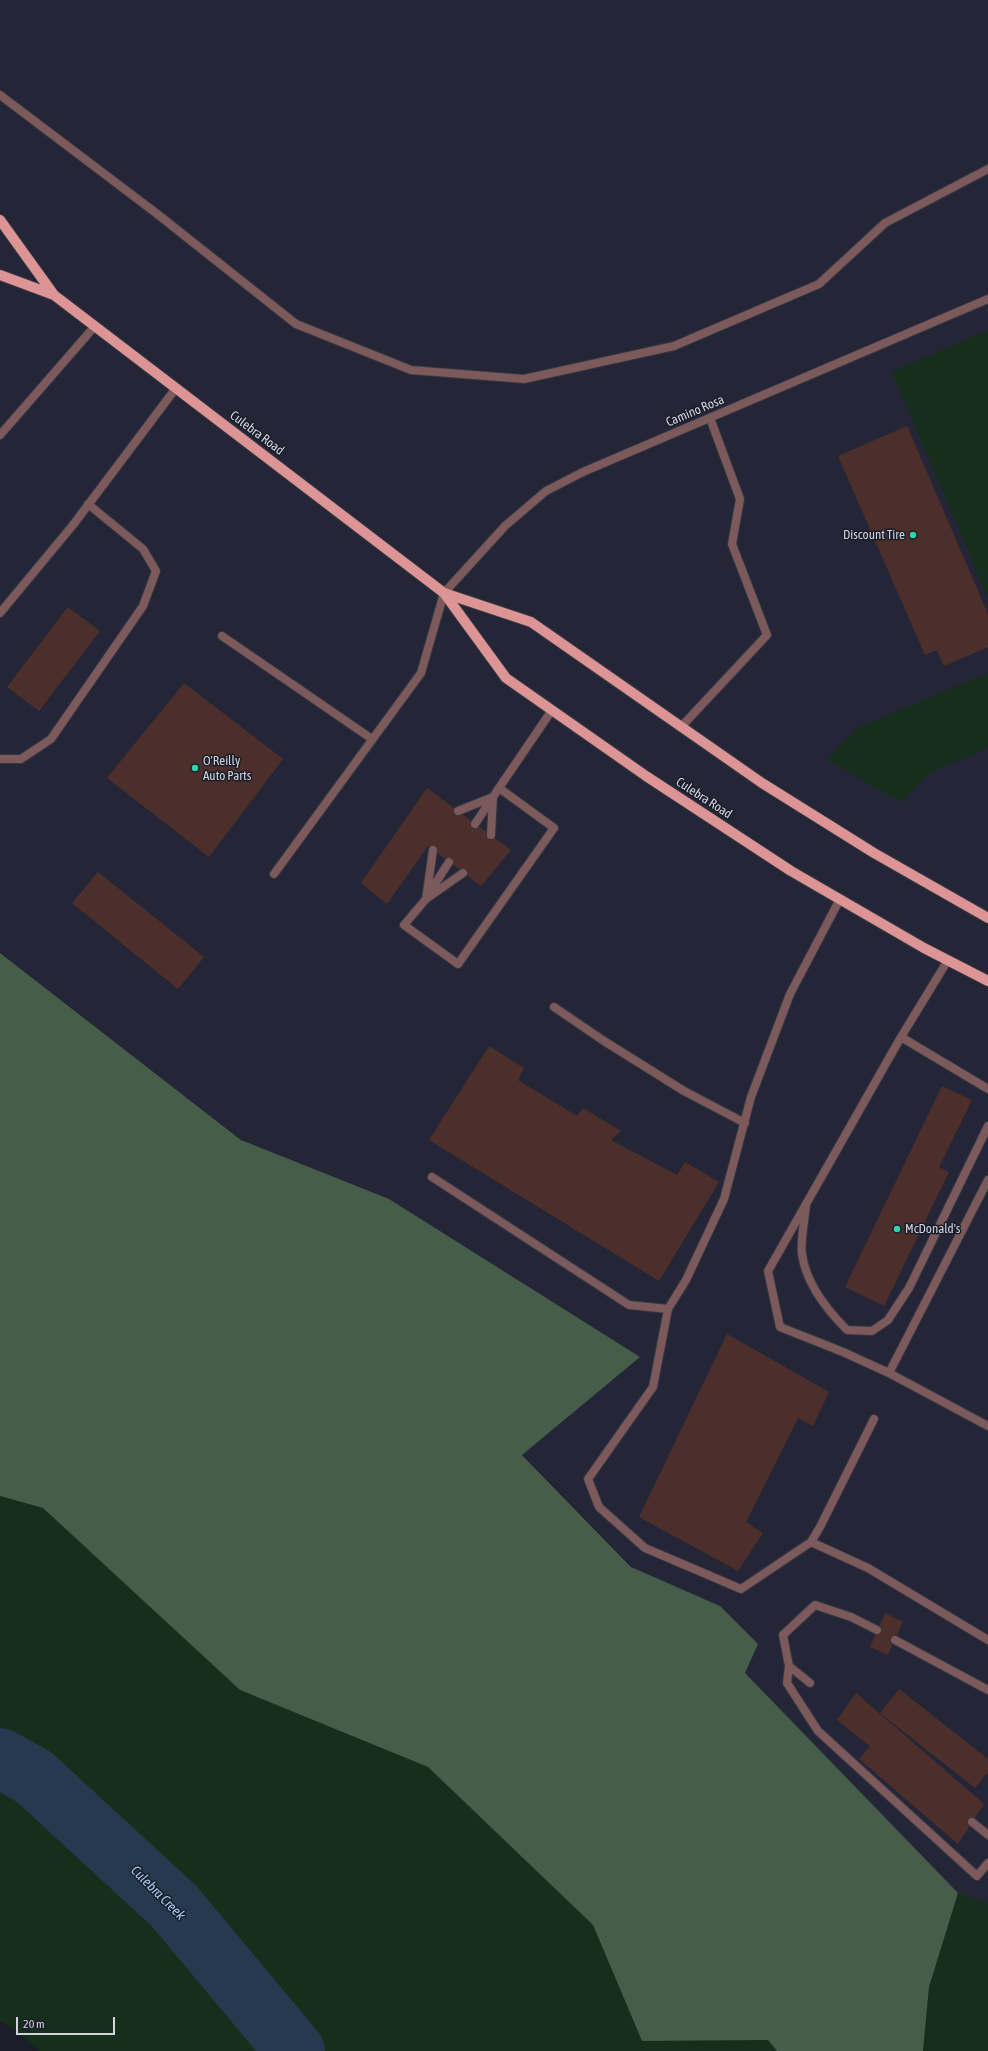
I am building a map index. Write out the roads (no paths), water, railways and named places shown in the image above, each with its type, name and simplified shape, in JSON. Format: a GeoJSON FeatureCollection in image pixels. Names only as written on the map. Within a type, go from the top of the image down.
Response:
{"type":"FeatureCollection","features":[{"type":"Feature","properties":{"kind":"main road","name":"Culebra Road"},"geometry":{"type":"LineString","coordinates":[[0,220],[54,295]]}},
{"type":"Feature","properties":{"kind":"main road","name":"Culebra Road"},"geometry":{"type":"LineString","coordinates":[[0,274],[54,295],[444,593],[506,678],[672,793],[791,871],[988,981]]}},
{"type":"Feature","properties":{"kind":"main road","name":"Culebra Road"},"geometry":{"type":"LineString","coordinates":[[444,593],[531,622],[762,783],[874,854],[988,918]]}},
{"type":"Feature","properties":{"kind":"street"},"geometry":{"type":"LineString","coordinates":[[0,95],[156,213],[296,324],[411,370],[524,379],[674,346],[819,284],[885,223],[988,169]]}},
{"type":"Feature","properties":{"kind":"street","name":"Camino Rosa"},"geometry":{"type":"LineString","coordinates":[[444,593],[505,526],[546,491],[583,472],[988,299]]}},
{"type":"Feature","properties":{"kind":"street"},"geometry":{"type":"LineString","coordinates":[[0,435],[95,326]]}},
{"type":"Feature","properties":{"kind":"street"},"geometry":{"type":"LineString","coordinates":[[0,613],[88,504],[176,388]]}},
{"type":"Feature","properties":{"kind":"street"},"geometry":{"type":"LineString","coordinates":[[681,727],[767,635],[732,544],[740,499],[710,418]]}},
{"type":"Feature","properties":{"kind":"street"},"geometry":{"type":"LineString","coordinates":[[0,759],[21,759],[51,739],[143,606],[156,571],[144,549],[88,504]]}},
{"type":"Feature","properties":{"kind":"street"},"geometry":{"type":"LineString","coordinates":[[274,874],[421,673],[444,593]]}},
{"type":"Feature","properties":{"kind":"street"},"geometry":{"type":"LineString","coordinates":[[222,636],[372,739]]}},
{"type":"Feature","properties":{"kind":"street"},"geometry":{"type":"LineString","coordinates":[[475,824],[552,710]]}},
{"type":"Feature","properties":{"kind":"street"},"geometry":{"type":"LineString","coordinates":[[449,862],[426,899],[404,925],[458,964],[554,828],[500,788]]}},
{"type":"Feature","properties":{"kind":"street"},"geometry":{"type":"LineString","coordinates":[[458,811],[493,797]]}},
{"type":"Feature","properties":{"kind":"street"},"geometry":{"type":"LineString","coordinates":[[491,835],[493,797]]}},
{"type":"Feature","properties":{"kind":"street"},"geometry":{"type":"LineString","coordinates":[[426,899],[433,850]]}},
{"type":"Feature","properties":{"kind":"street"},"geometry":{"type":"LineString","coordinates":[[426,899],[463,873]]}},
{"type":"Feature","properties":{"kind":"street"},"geometry":{"type":"LineString","coordinates":[[840,899],[790,994],[758,1076],[724,1199],[686,1280],[668,1309],[653,1387],[588,1479],[599,1507],[645,1548],[741,1589],[811,1542],[874,1419]]}},
{"type":"Feature","properties":{"kind":"street"},"geometry":{"type":"LineString","coordinates":[[948,960],[901,1036],[768,1271],[780,1327],[843,1352],[889,1373],[988,1426]]}},
{"type":"Feature","properties":{"kind":"street"},"geometry":{"type":"LineString","coordinates":[[554,1007],[604,1042],[684,1091],[745,1122]]}},
{"type":"Feature","properties":{"kind":"street"},"geometry":{"type":"LineString","coordinates":[[901,1036],[988,1089]]}},
{"type":"Feature","properties":{"kind":"street"},"geometry":{"type":"LineString","coordinates":[[807,1202],[802,1254],[811,1281],[828,1310],[847,1330],[872,1332],[888,1320],[909,1288],[988,1126]]}},
{"type":"Feature","properties":{"kind":"street"},"geometry":{"type":"LineString","coordinates":[[432,1177],[629,1305],[668,1309]]}},
{"type":"Feature","properties":{"kind":"street"},"geometry":{"type":"LineString","coordinates":[[889,1373],[988,1180]]}},
{"type":"Feature","properties":{"kind":"street"},"geometry":{"type":"LineString","coordinates":[[811,1542],[868,1568],[988,1640]]}},
{"type":"Feature","properties":{"kind":"street"},"geometry":{"type":"LineString","coordinates":[[877,1630],[851,1617],[816,1605],[783,1635],[789,1666],[787,1683],[818,1731],[977,1876],[988,1864]]}},
{"type":"Feature","properties":{"kind":"street"},"geometry":{"type":"LineString","coordinates":[[895,1640],[988,1690]]}},
{"type":"Feature","properties":{"kind":"street"},"geometry":{"type":"LineString","coordinates":[[789,1666],[810,1683]]}},
{"type":"Feature","properties":{"kind":"street"},"geometry":{"type":"LineString","coordinates":[[972,1822],[988,1835]]}},
{"type":"Feature","properties":{"kind":"waterway","name":"Culebra Creek"},"geometry":{"type":"LineString","coordinates":[[0,1758],[34,1777],[174,1906],[295,2051]]}},
{"type":"Feature","properties":{"kind":"place","name":"Discount Tire"},"geometry":{"type":"Point","coordinates":[913,535]}},
{"type":"Feature","properties":{"kind":"place","name":"O'Reilly Auto Parts"},"geometry":{"type":"Point","coordinates":[195,768]}},
{"type":"Feature","properties":{"kind":"place","name":"McDonald's"},"geometry":{"type":"Point","coordinates":[897,1229]}}]}
